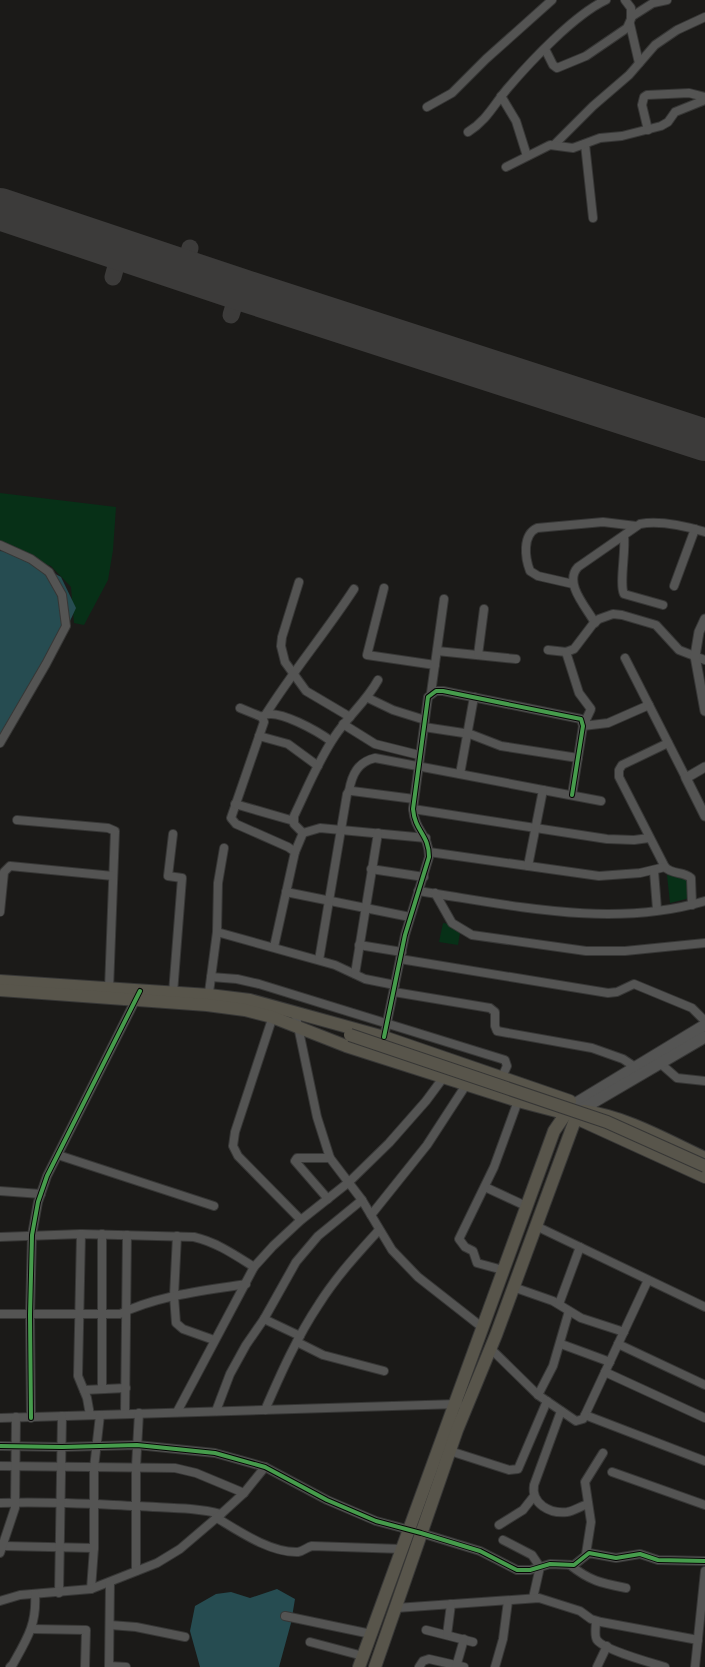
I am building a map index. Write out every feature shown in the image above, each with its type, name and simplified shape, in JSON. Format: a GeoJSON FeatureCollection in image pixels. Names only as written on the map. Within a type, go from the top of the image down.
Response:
{"type":"FeatureCollection","features":[{"type":"Feature","properties":{"kind":"main road"},"geometry":{"type":"LineString","coordinates":[[0,981],[76,991],[109,989],[138,995],[173,993],[208,1000]]}},
{"type":"Feature","properties":{"kind":"main road"},"geometry":{"type":"LineString","coordinates":[[0,990],[76,991],[208,1000],[250,1000],[274,1012],[298,1028],[322,1037],[518,1101],[574,1111],[602,1114],[618,1119],[705,1158]]}},
{"type":"Feature","properties":{"kind":"main road"},"geometry":{"type":"LineString","coordinates":[[274,1012],[295,1012],[325,1020],[384,1037],[502,1077],[574,1111],[705,1177]]}},
{"type":"Feature","properties":{"kind":"main road"},"geometry":{"type":"LineString","coordinates":[[325,1020],[349,1034],[607,1122],[705,1166]]}},
{"type":"Feature","properties":{"kind":"main road"},"geometry":{"type":"LineString","coordinates":[[375,1667],[450,1451],[461,1405],[483,1328],[554,1131],[574,1111],[641,1071],[705,1024]]}},
{"type":"Feature","properties":{"kind":"main road"},"geometry":{"type":"LineString","coordinates":[[322,1037],[349,1034]]}},
{"type":"Feature","properties":{"kind":"main road"},"geometry":{"type":"LineString","coordinates":[[641,1071],[661,1064],[705,1037]]}},
{"type":"Feature","properties":{"kind":"main road"},"geometry":{"type":"LineString","coordinates":[[361,1662],[402,1548],[461,1405],[490,1348],[536,1226],[574,1111]]}},
{"type":"Feature","properties":{"kind":"street"},"geometry":{"type":"LineString","coordinates":[[428,107],[452,93],[486,59],[552,0]]}},
{"type":"Feature","properties":{"kind":"street"},"geometry":{"type":"LineString","coordinates":[[468,132],[484,121],[502,96],[545,49],[590,8],[606,0]]}},
{"type":"Feature","properties":{"kind":"street"},"geometry":{"type":"LineString","coordinates":[[624,0],[631,8],[631,20],[639,63]]}},
{"type":"Feature","properties":{"kind":"street"},"geometry":{"type":"LineString","coordinates":[[545,49],[553,65],[560,67],[586,56],[653,3],[667,0]]}},
{"type":"Feature","properties":{"kind":"street"},"geometry":{"type":"LineString","coordinates":[[554,145],[593,106],[620,84],[655,44],[664,37],[705,17]]}},
{"type":"Feature","properties":{"kind":"street"},"geometry":{"type":"LineString","coordinates":[[648,130],[642,105],[644,98],[648,95],[688,93],[705,98]]}},
{"type":"Feature","properties":{"kind":"street"},"geometry":{"type":"LineString","coordinates":[[502,96],[516,121],[528,156]]}},
{"type":"Feature","properties":{"kind":"street"},"geometry":{"type":"LineString","coordinates":[[506,167],[546,146],[554,145],[573,148],[600,138],[622,136],[648,130],[665,124],[675,112],[705,98]]}},
{"type":"Feature","properties":{"kind":"street"},"geometry":{"type":"LineString","coordinates":[[585,144],[593,218]]}},
{"type":"Feature","properties":{"kind":"street"},"geometry":{"type":"LineString","coordinates":[[573,584],[538,576],[530,571],[526,541],[531,530],[537,528],[603,522],[636,526]]}},
{"type":"Feature","properties":{"kind":"street"},"geometry":{"type":"LineString","coordinates":[[595,622],[573,584],[574,572],[578,568],[636,526],[648,522],[696,529],[705,532]]}},
{"type":"Feature","properties":{"kind":"street"},"geometry":{"type":"LineString","coordinates":[[674,586],[696,529]]}},
{"type":"Feature","properties":{"kind":"street"},"geometry":{"type":"LineString","coordinates":[[624,536],[625,552],[622,587],[624,594],[663,605]]}},
{"type":"Feature","properties":{"kind":"street"},"geometry":{"type":"LineString","coordinates":[[0,545],[30,559],[49,572],[62,595],[66,626],[46,664],[0,743]]}},
{"type":"Feature","properties":{"kind":"street"},"geometry":{"type":"LineString","coordinates":[[300,582],[280,646],[285,662],[312,696],[350,717]]}},
{"type":"Feature","properties":{"kind":"street"},"geometry":{"type":"LineString","coordinates":[[384,588],[367,655],[435,665]]}},
{"type":"Feature","properties":{"kind":"street"},"geometry":{"type":"LineString","coordinates":[[295,852],[288,846],[232,821],[232,814],[260,736],[264,716],[293,674],[330,626],[354,589]]}},
{"type":"Feature","properties":{"kind":"street"},"geometry":{"type":"LineString","coordinates":[[384,1037],[410,917],[424,877],[429,852],[426,838],[416,826],[413,809],[419,755],[428,697],[431,693],[444,599]]}},
{"type":"Feature","properties":{"kind":"street"},"geometry":{"type":"LineString","coordinates":[[478,655],[484,609]]}},
{"type":"Feature","properties":{"kind":"street"},"geometry":{"type":"LineString","coordinates":[[548,650],[566,652],[574,649],[595,622],[613,614],[650,622],[661,628],[673,645],[679,650],[705,660]]}},
{"type":"Feature","properties":{"kind":"street"},"geometry":{"type":"LineString","coordinates":[[705,619],[699,632],[696,656],[705,711]]}},
{"type":"Feature","properties":{"kind":"street"},"geometry":{"type":"LineString","coordinates":[[437,651],[516,659]]}},
{"type":"Feature","properties":{"kind":"street"},"geometry":{"type":"LineString","coordinates":[[566,652],[579,693],[591,709],[583,726],[572,795]]}},
{"type":"Feature","properties":{"kind":"street"},"geometry":{"type":"LineString","coordinates":[[625,658],[705,816]]}},
{"type":"Feature","properties":{"kind":"street"},"geometry":{"type":"LineString","coordinates":[[303,832],[294,824],[294,820],[318,766],[331,741],[343,724],[368,698],[378,680]]}},
{"type":"Feature","properties":{"kind":"street"},"geometry":{"type":"LineString","coordinates":[[431,693],[443,691],[577,717],[583,722],[583,726]]}},
{"type":"Feature","properties":{"kind":"street"},"geometry":{"type":"LineString","coordinates":[[460,774],[474,697]]}},
{"type":"Feature","properties":{"kind":"street"},"geometry":{"type":"LineString","coordinates":[[368,698],[424,724],[467,734],[501,746],[578,758]]}},
{"type":"Feature","properties":{"kind":"street"},"geometry":{"type":"LineString","coordinates":[[583,726],[608,723],[649,705]]}},
{"type":"Feature","properties":{"kind":"street"},"geometry":{"type":"LineString","coordinates":[[240,708],[264,716],[278,715],[299,723],[331,741]]}},
{"type":"Feature","properties":{"kind":"street"},"geometry":{"type":"LineString","coordinates":[[343,724],[375,744],[419,755]]}},
{"type":"Feature","properties":{"kind":"street"},"geometry":{"type":"LineString","coordinates":[[260,736],[288,744],[318,766]]}},
{"type":"Feature","properties":{"kind":"street"},"geometry":{"type":"LineString","coordinates":[[668,743],[622,766],[619,770],[619,777],[665,867],[669,871],[687,875],[691,878],[692,905]]}},
{"type":"Feature","properties":{"kind":"street"},"geometry":{"type":"LineString","coordinates":[[319,960],[347,794],[354,773],[359,765],[366,760],[385,758],[418,766],[601,801]]}},
{"type":"Feature","properties":{"kind":"street"},"geometry":{"type":"LineString","coordinates":[[686,778],[705,767]]}},
{"type":"Feature","properties":{"kind":"street"},"geometry":{"type":"LineString","coordinates":[[528,866],[542,790]]}},
{"type":"Feature","properties":{"kind":"street"},"geometry":{"type":"LineString","coordinates":[[349,791],[414,799]]}},
{"type":"Feature","properties":{"kind":"street"},"geometry":{"type":"LineString","coordinates":[[235,804],[294,820]]}},
{"type":"Feature","properties":{"kind":"street"},"geometry":{"type":"LineString","coordinates":[[413,809],[607,839],[634,840],[650,838]]}},
{"type":"Feature","properties":{"kind":"street"},"geometry":{"type":"LineString","coordinates":[[17,820],[112,829],[116,835],[109,989]]}},
{"type":"Feature","properties":{"kind":"street"},"geometry":{"type":"LineString","coordinates":[[274,947],[295,852],[303,832],[320,828],[341,829],[426,838]]}},
{"type":"Feature","properties":{"kind":"street"},"geometry":{"type":"LineString","coordinates":[[355,974],[378,832]]}},
{"type":"Feature","properties":{"kind":"street"},"geometry":{"type":"LineString","coordinates":[[173,834],[168,876],[182,878],[173,993]]}},
{"type":"Feature","properties":{"kind":"street"},"geometry":{"type":"LineString","coordinates":[[208,1000],[217,932],[218,883],[224,848]]}},
{"type":"Feature","properties":{"kind":"street"},"geometry":{"type":"LineString","coordinates":[[429,852],[599,876],[654,871],[665,867]]}},
{"type":"Feature","properties":{"kind":"street"},"geometry":{"type":"LineString","coordinates":[[0,912],[4,872],[10,866],[113,876]]}},
{"type":"Feature","properties":{"kind":"street"},"geometry":{"type":"LineString","coordinates":[[371,868],[424,877]]}},
{"type":"Feature","properties":{"kind":"street"},"geometry":{"type":"LineString","coordinates":[[654,871],[657,910]]}},
{"type":"Feature","properties":{"kind":"street"},"geometry":{"type":"LineString","coordinates":[[418,891],[570,913],[612,914],[657,910],[692,905],[705,901]]}},
{"type":"Feature","properties":{"kind":"street"},"geometry":{"type":"LineString","coordinates":[[286,892],[410,917]]}},
{"type":"Feature","properties":{"kind":"street"},"geometry":{"type":"LineString","coordinates":[[435,893],[452,923],[472,935],[567,950],[605,952],[705,942]]}},
{"type":"Feature","properties":{"kind":"street"},"geometry":{"type":"LineString","coordinates":[[217,932],[319,960],[365,979],[394,988],[490,1008],[495,1012],[495,1026],[497,1031],[592,1048],[623,1059],[641,1071]]}},
{"type":"Feature","properties":{"kind":"street"},"geometry":{"type":"LineString","coordinates":[[359,945],[401,956],[608,993],[617,992],[634,984],[692,1008],[705,1021]]}},
{"type":"Feature","properties":{"kind":"street"},"geometry":{"type":"LineString","coordinates":[[211,977],[237,979],[258,984],[505,1060],[507,1066],[502,1077]]}},
{"type":"Feature","properties":{"kind":"street"},"geometry":{"type":"LineString","coordinates":[[31,1418],[30,1315],[32,1235],[41,1194],[47,1176],[138,995]]}},
{"type":"Feature","properties":{"kind":"street"},"geometry":{"type":"LineString","coordinates":[[274,1012],[235,1132],[233,1146],[238,1156],[301,1220]]}},
{"type":"Feature","properties":{"kind":"street"},"geometry":{"type":"LineString","coordinates":[[295,1012],[317,1117],[330,1158],[362,1200],[378,1230],[392,1250],[413,1272],[483,1328]]}},
{"type":"Feature","properties":{"kind":"street"},"geometry":{"type":"LineString","coordinates":[[177,1412],[254,1267],[273,1246],[301,1220],[349,1182],[410,1120],[456,1061]]}},
{"type":"Feature","properties":{"kind":"street"},"geometry":{"type":"LineString","coordinates":[[661,1064],[677,1078],[705,1081]]}},
{"type":"Feature","properties":{"kind":"street"},"geometry":{"type":"LineString","coordinates":[[371,1215],[427,1145],[466,1085]]}},
{"type":"Feature","properties":{"kind":"street"},"geometry":{"type":"LineString","coordinates":[[503,1270],[477,1262],[473,1251],[465,1247],[459,1239],[494,1168],[518,1101]]}},
{"type":"Feature","properties":{"kind":"street"},"geometry":{"type":"LineString","coordinates":[[58,1155],[214,1206]]}},
{"type":"Feature","properties":{"kind":"street"},"geometry":{"type":"LineString","coordinates":[[328,1199],[295,1161],[298,1158],[330,1158]]}},
{"type":"Feature","properties":{"kind":"street"},"geometry":{"type":"LineString","coordinates":[[485,1187],[528,1206]]}},
{"type":"Feature","properties":{"kind":"street"},"geometry":{"type":"LineString","coordinates":[[0,1191],[41,1194]]}},
{"type":"Feature","properties":{"kind":"street"},"geometry":{"type":"LineString","coordinates":[[216,1411],[230,1374],[246,1345],[264,1319],[296,1262],[318,1236],[362,1200]]}},
{"type":"Feature","properties":{"kind":"street"},"geometry":{"type":"LineString","coordinates":[[536,1226],[705,1307]]}},
{"type":"Feature","properties":{"kind":"street"},"geometry":{"type":"LineString","coordinates":[[265,1410],[298,1339],[320,1302],[350,1262],[378,1230]]}},
{"type":"Feature","properties":{"kind":"street"},"geometry":{"type":"LineString","coordinates":[[81,1234],[78,1376],[84,1390],[90,1415]]}},
{"type":"Feature","properties":{"kind":"street"},"geometry":{"type":"LineString","coordinates":[[102,1234],[102,1389]]}},
{"type":"Feature","properties":{"kind":"street"},"geometry":{"type":"LineString","coordinates":[[0,1237],[32,1235],[127,1234],[177,1236],[205,1239],[254,1267]]}},
{"type":"Feature","properties":{"kind":"street"},"geometry":{"type":"LineString","coordinates":[[125,1414],[127,1234]]}},
{"type":"Feature","properties":{"kind":"street"},"geometry":{"type":"LineString","coordinates":[[177,1236],[174,1296],[175,1318],[179,1327],[214,1340]]}},
{"type":"Feature","properties":{"kind":"street"},"geometry":{"type":"LineString","coordinates":[[559,1304],[580,1247]]}},
{"type":"Feature","properties":{"kind":"street"},"geometry":{"type":"LineString","coordinates":[[490,1348],[538,1395],[576,1421],[583,1419],[648,1280]]}},
{"type":"Feature","properties":{"kind":"street"},"geometry":{"type":"LineString","coordinates":[[0,1314],[120,1314],[127,1310],[174,1296],[246,1284]]}},
{"type":"Feature","properties":{"kind":"street"},"geometry":{"type":"LineString","coordinates":[[513,1287],[559,1304],[581,1318],[624,1332]]}},
{"type":"Feature","properties":{"kind":"street"},"geometry":{"type":"LineString","coordinates":[[538,1395],[552,1370],[561,1344],[569,1311]]}},
{"type":"Feature","properties":{"kind":"street"},"geometry":{"type":"LineString","coordinates":[[264,1319],[323,1355],[384,1370]]}},
{"type":"Feature","properties":{"kind":"street"},"geometry":{"type":"LineString","coordinates":[[561,1344],[610,1362]]}},
{"type":"Feature","properties":{"kind":"street"},"geometry":{"type":"LineString","coordinates":[[618,1344],[705,1385]]}},
{"type":"Feature","properties":{"kind":"street"},"geometry":{"type":"LineString","coordinates":[[605,1372],[705,1418]]}},
{"type":"Feature","properties":{"kind":"street"},"geometry":{"type":"LineString","coordinates":[[84,1390],[126,1388]]}},
{"type":"Feature","properties":{"kind":"street"},"geometry":{"type":"LineString","coordinates":[[450,1451],[509,1470],[518,1469],[547,1401]]}},
{"type":"Feature","properties":{"kind":"street"},"geometry":{"type":"LineString","coordinates":[[0,1418],[461,1405]]}},
{"type":"Feature","properties":{"kind":"street"},"geometry":{"type":"LineString","coordinates":[[561,1410],[534,1485],[534,1496],[538,1503],[553,1512],[569,1512],[588,1504]]}},
{"type":"Feature","properties":{"kind":"street"},"geometry":{"type":"LineString","coordinates":[[136,1571],[136,1467],[139,1413]]}},
{"type":"Feature","properties":{"kind":"street"},"geometry":{"type":"LineString","coordinates":[[91,1589],[94,1548],[94,1468],[100,1415]]}},
{"type":"Feature","properties":{"kind":"street"},"geometry":{"type":"LineString","coordinates":[[584,1415],[705,1461]]}},
{"type":"Feature","properties":{"kind":"street"},"geometry":{"type":"LineString","coordinates":[[59,1593],[62,1416]]}},
{"type":"Feature","properties":{"kind":"street"},"geometry":{"type":"LineString","coordinates":[[16,1417],[15,1508],[1,1550],[94,1548]]}},
{"type":"Feature","properties":{"kind":"street"},"geometry":{"type":"LineString","coordinates":[[0,1446],[97,1447],[138,1445],[215,1453],[265,1467],[360,1515],[409,1531],[421,1533],[480,1551],[517,1570],[530,1570],[550,1564],[570,1565],[579,1562],[586,1554],[591,1522],[585,1482],[603,1453]]}},
{"type":"Feature","properties":{"kind":"street"},"geometry":{"type":"LineString","coordinates":[[0,1466],[175,1468],[196,1473],[244,1493]]}},
{"type":"Feature","properties":{"kind":"street"},"geometry":{"type":"LineString","coordinates":[[0,1601],[20,1595],[59,1593],[91,1589],[157,1563],[180,1549],[219,1516],[244,1493],[265,1467]]}},
{"type":"Feature","properties":{"kind":"street"},"geometry":{"type":"LineString","coordinates":[[612,1472],[705,1505]]}},
{"type":"Feature","properties":{"kind":"street"},"geometry":{"type":"LineString","coordinates":[[499,1525],[523,1510],[534,1496]]}},
{"type":"Feature","properties":{"kind":"street"},"geometry":{"type":"LineString","coordinates":[[0,1503],[94,1504],[204,1510],[219,1516],[262,1543],[288,1551],[301,1551],[312,1546],[402,1548]]}},
{"type":"Feature","properties":{"kind":"street"},"geometry":{"type":"LineString","coordinates":[[503,1540],[532,1554],[540,1567],[533,1598]]}},
{"type":"Feature","properties":{"kind":"street"},"geometry":{"type":"LineString","coordinates":[[586,1554],[620,1558],[640,1554],[658,1560],[705,1561]]}},
{"type":"Feature","properties":{"kind":"street"},"geometry":{"type":"LineString","coordinates":[[570,1565],[583,1576],[594,1581],[626,1588]]}},
{"type":"Feature","properties":{"kind":"street"},"geometry":{"type":"LineString","coordinates":[[695,1667],[698,1640],[702,1630],[705,1571]]}},
{"type":"Feature","properties":{"kind":"street"},"geometry":{"type":"LineString","coordinates":[[110,1582],[109,1666],[126,1667]]}},
{"type":"Feature","properties":{"kind":"street"},"geometry":{"type":"LineString","coordinates":[[10,1667],[32,1629],[36,1611],[35,1594]]}},
{"type":"Feature","properties":{"kind":"street"},"geometry":{"type":"LineString","coordinates":[[396,1608],[533,1598],[546,1600],[580,1611],[596,1621],[698,1640]]}},
{"type":"Feature","properties":{"kind":"street"},"geometry":{"type":"LineString","coordinates":[[495,1667],[504,1635],[508,1601]]}},
{"type":"Feature","properties":{"kind":"street"},"geometry":{"type":"LineString","coordinates":[[447,1635],[451,1604]]}},
{"type":"Feature","properties":{"kind":"street"},"geometry":{"type":"LineString","coordinates":[[285,1616],[371,1634]]}},
{"type":"Feature","properties":{"kind":"street"},"geometry":{"type":"LineString","coordinates":[[596,1621],[597,1640],[630,1658],[635,1657],[665,1667]]}},
{"type":"Feature","properties":{"kind":"street"},"geometry":{"type":"LineString","coordinates":[[110,1625],[136,1627],[185,1637]]}},
{"type":"Feature","properties":{"kind":"street"},"geometry":{"type":"LineString","coordinates":[[32,1629],[86,1630],[85,1667]]}},
{"type":"Feature","properties":{"kind":"street"},"geometry":{"type":"LineString","coordinates":[[426,1630],[473,1642]]}},
{"type":"Feature","properties":{"kind":"street"},"geometry":{"type":"LineString","coordinates":[[419,1667],[423,1661],[429,1659],[459,1666],[464,1639]]}},
{"type":"Feature","properties":{"kind":"street"},"geometry":{"type":"LineString","coordinates":[[310,1642],[361,1662]]}},
{"type":"Feature","properties":{"kind":"street"},"geometry":{"type":"LineString","coordinates":[[597,1667],[607,1646]]}},
{"type":"Feature","properties":{"kind":"green space"},"geometry":{"type":"Polygon","coordinates":[[[0,493],[116,507],[113,550],[108,580],[84,625],[74,623],[71,587],[51,566],[0,549],[0,493]]]}},
{"type":"Feature","properties":{"kind":"green space"},"geometry":{"type":"Polygon","coordinates":[[[667,875],[691,876],[694,897],[670,903],[667,875]]]}},
{"type":"Feature","properties":{"kind":"green space"},"geometry":{"type":"Polygon","coordinates":[[[443,923],[461,926],[458,945],[439,942],[443,923]]]}},
{"type":"Feature","properties":{"kind":"water"},"geometry":{"type":"Polygon","coordinates":[[[0,551],[15,552],[61,577],[76,608],[52,660],[0,745],[0,551]]]}},
{"type":"Feature","properties":{"kind":"water"},"geometry":{"type":"Polygon","coordinates":[[[277,1589],[295,1599],[291,1623],[279,1667],[200,1667],[190,1631],[195,1606],[216,1594],[231,1592],[250,1598],[277,1589]]]}},
{"type":"Feature","properties":{"kind":"taxiway"},"geometry":{"type":"LineString","coordinates":[[113,277],[121,248]]}},
{"type":"Feature","properties":{"kind":"taxiway"},"geometry":{"type":"LineString","coordinates":[[184,270],[190,248]]}},
{"type":"Feature","properties":{"kind":"taxiway"},"geometry":{"type":"LineString","coordinates":[[231,315],[239,289]]}},
{"type":"Feature","properties":{"kind":"runway"},"geometry":{"type":"LineString","coordinates":[[0,209],[239,289],[705,440]]}},
{"type":"Feature","properties":{"kind":"cycle path"},"geometry":{"type":"LineString","coordinates":[[384,1037],[405,935],[429,857],[427,843],[416,823],[413,809],[428,697],[436,691],[443,691],[581,719],[583,726],[572,795]]}},
{"type":"Feature","properties":{"kind":"cycle path"},"geometry":{"type":"LineString","coordinates":[[31,1418],[30,1315],[32,1235],[38,1202],[47,1176],[140,991]]}},
{"type":"Feature","properties":{"kind":"cycle path"},"geometry":{"type":"LineString","coordinates":[[0,1446],[62,1447],[137,1445],[215,1453],[265,1467],[327,1500],[376,1521],[480,1551],[517,1570],[530,1570],[550,1564],[574,1565],[589,1553],[616,1558],[640,1554],[658,1560],[705,1561]]}}]}
